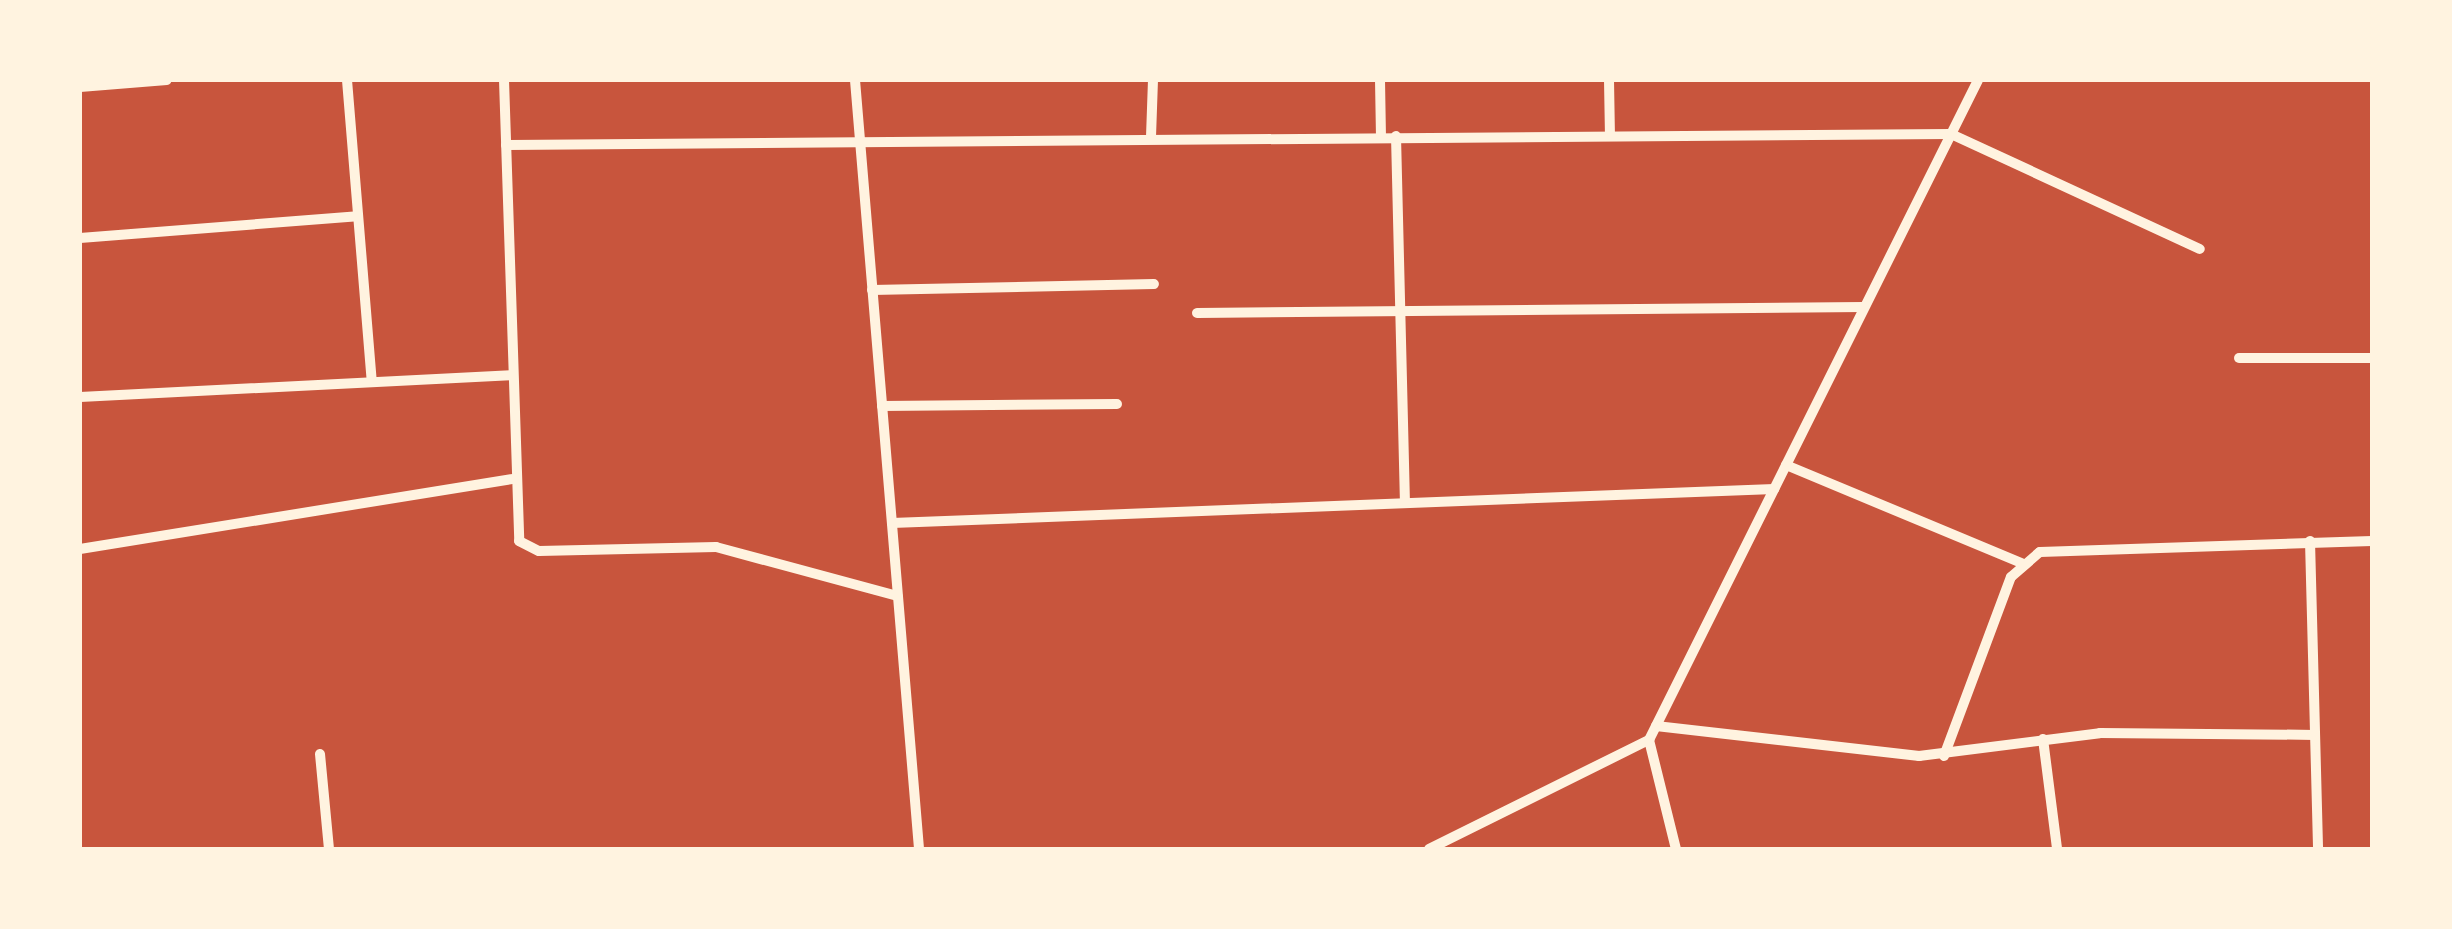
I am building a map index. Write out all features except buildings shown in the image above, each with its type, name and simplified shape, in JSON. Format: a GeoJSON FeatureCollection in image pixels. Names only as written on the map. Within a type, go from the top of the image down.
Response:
{"type":"FeatureCollection","features":[{"type":"Feature","properties":{"kind":"street"},"geometry":{"type":"LineString","coordinates":[[80,86],[166,80]]}},
{"type":"Feature","properties":{"kind":"street"},"geometry":{"type":"LineString","coordinates":[[347,80],[372,382]]}},
{"type":"Feature","properties":{"kind":"street"},"geometry":{"type":"LineString","coordinates":[[504,80],[515,528],[526,548],[702,544],[898,596]]}},
{"type":"Feature","properties":{"kind":"street"},"geometry":{"type":"LineString","coordinates":[[854,80],[919,849]]}},
{"type":"Feature","properties":{"kind":"street"},"geometry":{"type":"LineString","coordinates":[[1151,137],[1152,80]]}},
{"type":"Feature","properties":{"kind":"street"},"geometry":{"type":"LineString","coordinates":[[1380,80],[1381,136]]}},
{"type":"Feature","properties":{"kind":"street"},"geometry":{"type":"LineString","coordinates":[[1609,80],[1610,135]]}},
{"type":"Feature","properties":{"kind":"street"},"geometry":{"type":"LineString","coordinates":[[1676,849],[1650,740],[1978,80]]}},
{"type":"Feature","properties":{"kind":"street"},"geometry":{"type":"LineString","coordinates":[[506,145],[860,138],[1951,134],[2200,248]]}},
{"type":"Feature","properties":{"kind":"street"},"geometry":{"type":"LineString","coordinates":[[1396,136],[1405,503]]}},
{"type":"Feature","properties":{"kind":"street"},"geometry":{"type":"LineString","coordinates":[[80,238],[356,216]]}},
{"type":"Feature","properties":{"kind":"street"},"geometry":{"type":"LineString","coordinates":[[872,290],[1154,284]]}},
{"type":"Feature","properties":{"kind":"street"},"geometry":{"type":"LineString","coordinates":[[1196,312],[1864,307]]}},
{"type":"Feature","properties":{"kind":"street"},"geometry":{"type":"LineString","coordinates":[[2239,358],[2372,358]]}},
{"type":"Feature","properties":{"kind":"street"},"geometry":{"type":"LineString","coordinates":[[80,397],[512,375]]}},
{"type":"Feature","properties":{"kind":"street"},"geometry":{"type":"LineString","coordinates":[[882,406],[1118,404]]}},
{"type":"Feature","properties":{"kind":"street"},"geometry":{"type":"LineString","coordinates":[[1786,465],[2021,564]]}},
{"type":"Feature","properties":{"kind":"street"},"geometry":{"type":"LineString","coordinates":[[80,549],[514,479]]}},
{"type":"Feature","properties":{"kind":"street"},"geometry":{"type":"LineString","coordinates":[[892,523],[1774,488]]}},
{"type":"Feature","properties":{"kind":"street"},"geometry":{"type":"LineString","coordinates":[[2310,541],[2318,849]]}},
{"type":"Feature","properties":{"kind":"street"},"geometry":{"type":"LineString","coordinates":[[1944,756],[2021,564],[2050,550],[2372,541]]}},
{"type":"Feature","properties":{"kind":"street"},"geometry":{"type":"LineString","coordinates":[[1656,726],[1944,756],[2044,740],[2315,735]]}},
{"type":"Feature","properties":{"kind":"street"},"geometry":{"type":"LineString","coordinates":[[1429,849],[1650,740]]}},
{"type":"Feature","properties":{"kind":"street"},"geometry":{"type":"LineString","coordinates":[[2044,740],[2057,849]]}},
{"type":"Feature","properties":{"kind":"street"},"geometry":{"type":"LineString","coordinates":[[320,754],[329,849]]}}]}
